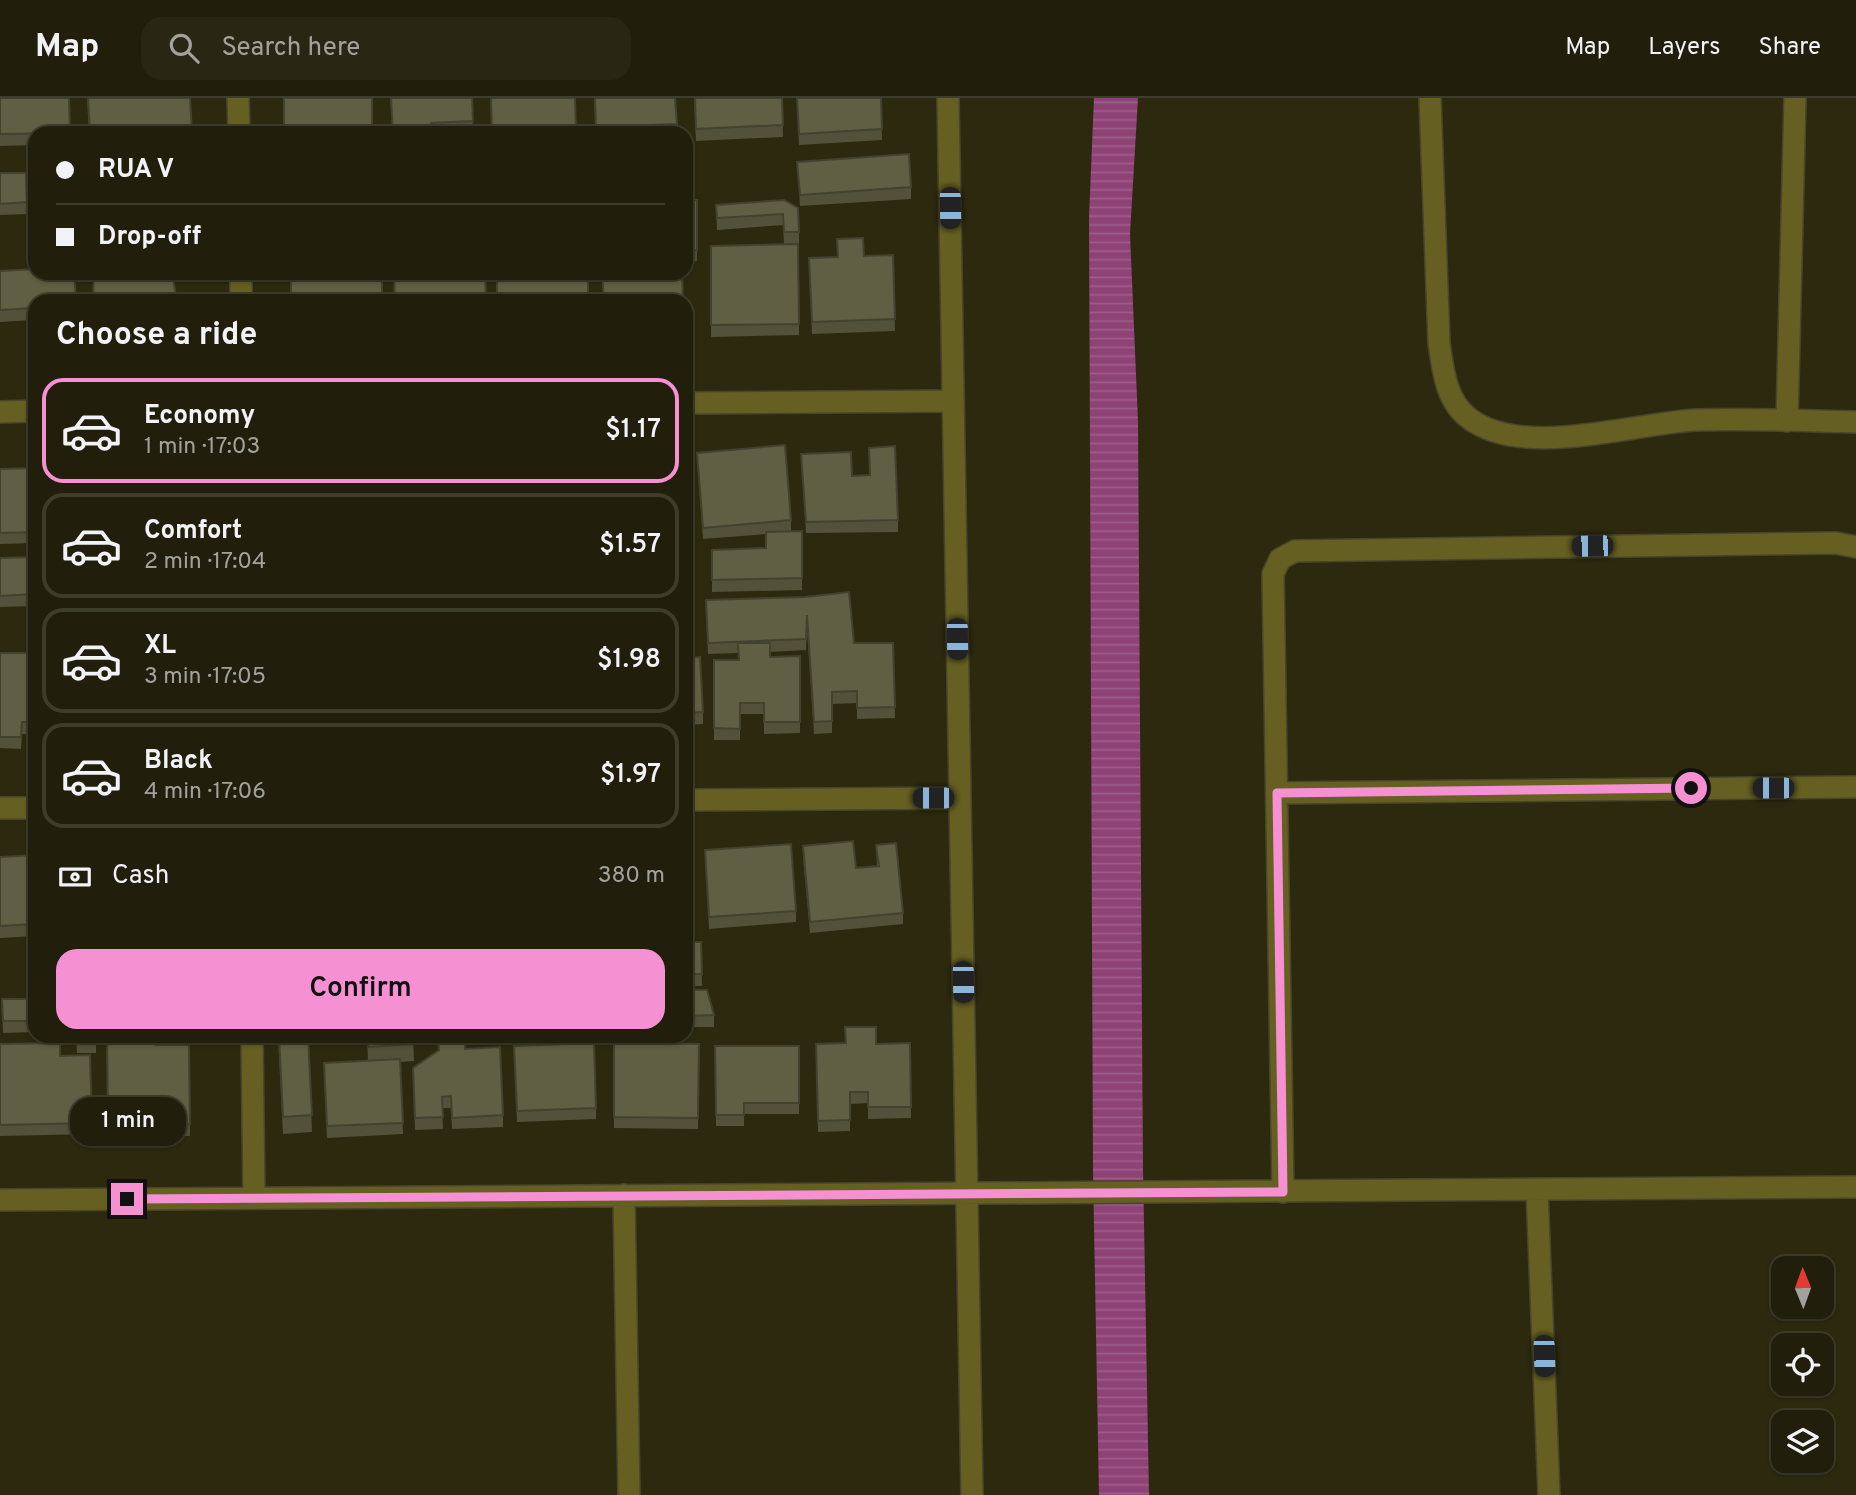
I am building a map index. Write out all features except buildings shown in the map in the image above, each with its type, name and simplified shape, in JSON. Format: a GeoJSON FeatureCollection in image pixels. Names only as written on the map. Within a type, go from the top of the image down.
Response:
{"type":"FeatureCollection","features":[{"type":"Feature","properties":{"kind":"street"},"geometry":{"type":"LineString","coordinates":[[238,98],[239,126]]}},
{"type":"Feature","properties":{"kind":"street"},"geometry":{"type":"LineString","coordinates":[[948,98],[972,1495]]}},
{"type":"Feature","properties":{"kind":"street"},"geometry":{"type":"LineString","coordinates":[[1430,98],[1438,343],[1444,376],[1454,404],[1471,420],[1500,432],[1534,438],[1604,435],[1658,423],[1696,420],[1856,422]]}},
{"type":"Feature","properties":{"kind":"street"},"geometry":{"type":"LineString","coordinates":[[1787,421],[1795,98]]}},
{"type":"Feature","properties":{"kind":"street"},"geometry":{"type":"LineString","coordinates":[[693,403],[953,401]]}},
{"type":"Feature","properties":{"kind":"street"},"geometry":{"type":"LineString","coordinates":[[0,412],[28,411]]}},
{"type":"Feature","properties":{"kind":"street"},"geometry":{"type":"LineString","coordinates":[[1283,1192],[1273,574],[1280,559],[1286,553],[1309,551],[1836,543],[1856,547]]}},
{"type":"Feature","properties":{"kind":"street"},"geometry":{"type":"LineString","coordinates":[[1277,793],[1856,786]]}},
{"type":"Feature","properties":{"kind":"street"},"geometry":{"type":"LineString","coordinates":[[693,800],[960,798]]}},
{"type":"Feature","properties":{"kind":"street"},"geometry":{"type":"LineString","coordinates":[[0,808],[28,808]]}},
{"type":"Feature","properties":{"kind":"street"},"geometry":{"type":"LineString","coordinates":[[251,1043],[254,1198]]}},
{"type":"Feature","properties":{"kind":"street"},"geometry":{"type":"LineString","coordinates":[[0,1200],[1856,1187]]}},
{"type":"Feature","properties":{"kind":"street"},"geometry":{"type":"LineString","coordinates":[[1537,1190],[1549,1495]]}},
{"type":"Feature","properties":{"kind":"street"},"geometry":{"type":"LineString","coordinates":[[624,1195],[629,1495]]}},
{"type":"Feature","properties":{"kind":"shaded area"},"geometry":{"type":"Polygon","coordinates":[[[1094,98],[1138,98],[1130,234],[1138,421],[1143,1169],[1149,1495],[1099,1495],[1093,1171],[1089,217],[1094,98]]]}},
{"type":"Feature","properties":{"kind":"route"},"geometry":{"type":"LineString","coordinates":[[127,1199],[1283,1192],[1277,793],[1691,788]]}}]}
